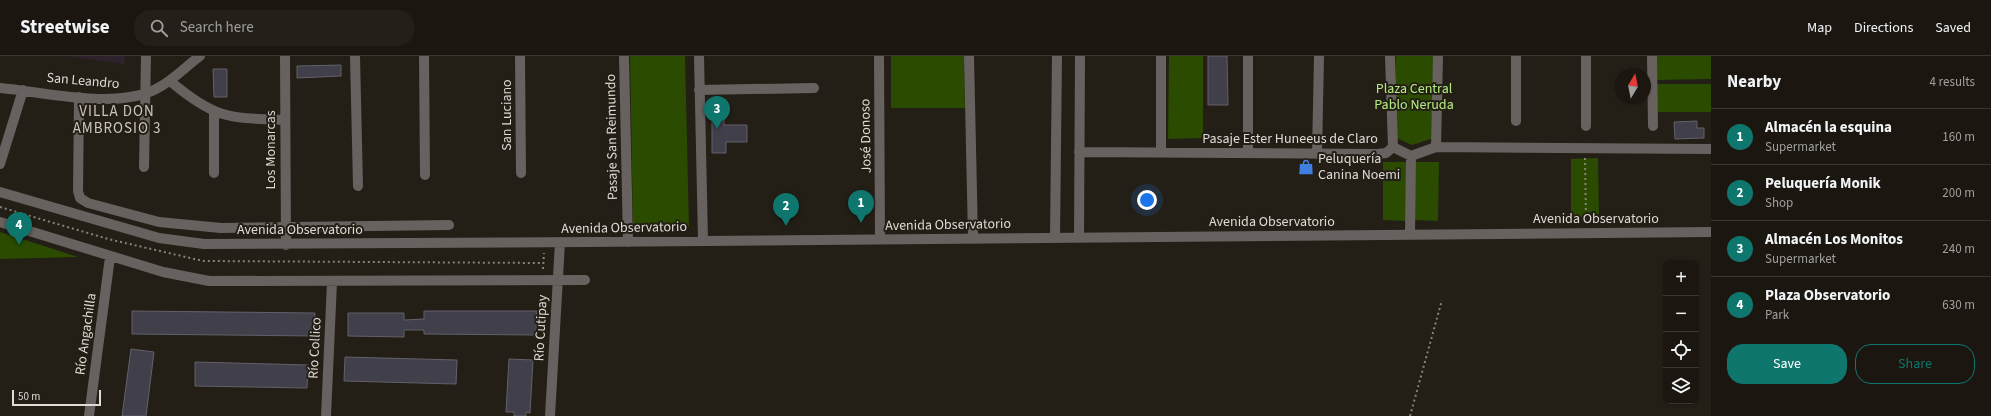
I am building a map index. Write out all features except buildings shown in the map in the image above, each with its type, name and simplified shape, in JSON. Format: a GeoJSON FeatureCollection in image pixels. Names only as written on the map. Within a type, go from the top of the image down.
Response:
{"type":"FeatureCollection","features":[{"type":"Feature","properties":{"kind":"street"},"geometry":{"type":"LineString","coordinates":[[144,167],[146,56]]}},
{"type":"Feature","properties":{"kind":"street","name":"San Leandro"},"geometry":{"type":"LineString","coordinates":[[0,88],[79,97],[120,99],[146,94],[170,81],[200,56]]}},
{"type":"Feature","properties":{"kind":"street","name":"Los Monarcas"},"geometry":{"type":"LineString","coordinates":[[285,56],[286,244]]}},
{"type":"Feature","properties":{"kind":"street"},"geometry":{"type":"LineString","coordinates":[[355,56],[358,186]]}},
{"type":"Feature","properties":{"kind":"street"},"geometry":{"type":"LineString","coordinates":[[424,56],[425,175]]}},
{"type":"Feature","properties":{"kind":"street","name":"San Luciano"},"geometry":{"type":"LineString","coordinates":[[520,56],[521,173]]}},
{"type":"Feature","properties":{"kind":"street","name":"Pasaje San Reimundo"},"geometry":{"type":"LineString","coordinates":[[624,56],[628,242]]}},
{"type":"Feature","properties":{"kind":"street"},"geometry":{"type":"LineString","coordinates":[[699,56],[703,241]]}},
{"type":"Feature","properties":{"kind":"street","name":"José Donoso"},"geometry":{"type":"LineString","coordinates":[[879,56],[880,239]]}},
{"type":"Feature","properties":{"kind":"street"},"geometry":{"type":"LineString","coordinates":[[969,56],[973,238]]}},
{"type":"Feature","properties":{"kind":"street"},"geometry":{"type":"LineString","coordinates":[[1055,238],[1057,56]]}},
{"type":"Feature","properties":{"kind":"street"},"geometry":{"type":"LineString","coordinates":[[1079,237],[1080,56]]}},
{"type":"Feature","properties":{"kind":"street"},"geometry":{"type":"LineString","coordinates":[[1161,56],[1161,153]]}},
{"type":"Feature","properties":{"kind":"street"},"geometry":{"type":"LineString","coordinates":[[1248,56],[1248,153]]}},
{"type":"Feature","properties":{"kind":"street"},"geometry":{"type":"LineString","coordinates":[[1317,154],[1319,56]]}},
{"type":"Feature","properties":{"kind":"street"},"geometry":{"type":"LineString","coordinates":[[1390,56],[1393,148]]}},
{"type":"Feature","properties":{"kind":"street"},"geometry":{"type":"LineString","coordinates":[[1436,147],[1438,56]]}},
{"type":"Feature","properties":{"kind":"street"},"geometry":{"type":"LineString","coordinates":[[1516,56],[1516,122]]}},
{"type":"Feature","properties":{"kind":"street"},"geometry":{"type":"LineString","coordinates":[[1586,56],[1586,126]]}},
{"type":"Feature","properties":{"kind":"street"},"geometry":{"type":"LineString","coordinates":[[1652,56],[1653,126]]}},
{"type":"Feature","properties":{"kind":"street"},"geometry":{"type":"LineString","coordinates":[[170,81],[199,103],[214,112],[234,118],[285,120]]}},
{"type":"Feature","properties":{"kind":"street"},"geometry":{"type":"LineString","coordinates":[[699,90],[814,88]]}},
{"type":"Feature","properties":{"kind":"street"},"geometry":{"type":"LineString","coordinates":[[0,164],[23,90]]}},
{"type":"Feature","properties":{"kind":"street"},"geometry":{"type":"LineString","coordinates":[[79,97],[78,191],[80,198],[88,203],[159,222],[221,228],[449,226]]}},
{"type":"Feature","properties":{"kind":"street"},"geometry":{"type":"LineString","coordinates":[[214,112],[214,173]]}},
{"type":"Feature","properties":{"kind":"street"},"geometry":{"type":"LineString","coordinates":[[1410,235],[1411,156],[1436,147],[1711,149]]}},
{"type":"Feature","properties":{"kind":"street","name":"Pasaje Ester Huneeus de Claro"},"geometry":{"type":"LineString","coordinates":[[1079,152],[1382,154],[1393,148],[1411,156]]}},
{"type":"Feature","properties":{"kind":"street","name":"Avenida Observatorio"},"geometry":{"type":"LineString","coordinates":[[0,192],[169,241],[204,244],[628,242],[1711,232]]}},
{"type":"Feature","properties":{"kind":"street"},"geometry":{"type":"LineString","coordinates":[[0,222],[163,272],[209,282],[585,280]]}},
{"type":"Feature","properties":{"kind":"street","name":"Río Cutipay"},"geometry":{"type":"LineString","coordinates":[[550,416],[560,242]]}},
{"type":"Feature","properties":{"kind":"street","name":"Río Angachilla"},"geometry":{"type":"LineString","coordinates":[[89,416],[110,256]]}},
{"type":"Feature","properties":{"kind":"street","name":"Río Collico"},"geometry":{"type":"LineString","coordinates":[[326,416],[332,282]]}},
{"type":"Feature","properties":{"kind":"path"},"geometry":{"type":"LineString","coordinates":[[1585,148],[1586,233]]}},
{"type":"Feature","properties":{"kind":"path"},"geometry":{"type":"LineString","coordinates":[[543,280],[544,242]]}},
{"type":"Feature","properties":{"kind":"path"},"geometry":{"type":"LineString","coordinates":[[1410,416],[1442,300]]}},
{"type":"Feature","properties":{"kind":"shaded area"},"geometry":{"type":"Polygon","coordinates":[[[68,56],[125,56],[124,64],[68,56]]]}},
{"type":"Feature","properties":{"kind":"green space"},"geometry":{"type":"Polygon","coordinates":[[[630,56],[685,56],[689,227],[633,228],[630,56]]]}},
{"type":"Feature","properties":{"kind":"green space"},"geometry":{"type":"Polygon","coordinates":[[[891,56],[964,56],[965,108],[891,108],[891,56]]]}},
{"type":"Feature","properties":{"kind":"green space"},"geometry":{"type":"Polygon","coordinates":[[[1169,56],[1203,56],[1203,138],[1168,139],[1169,56]]]}},
{"type":"Feature","properties":{"kind":"green space","name":"Plaza Central Pablo Neruda"},"geometry":{"type":"Polygon","coordinates":[[[1396,56],[1434,56],[1434,138],[1412,145],[1394,137],[1396,56]]]}},
{"type":"Feature","properties":{"kind":"green space"},"geometry":{"type":"Polygon","coordinates":[[[1654,56],[1711,56],[1711,79],[1654,80],[1654,56]]]}},
{"type":"Feature","properties":{"kind":"green space"},"geometry":{"type":"Polygon","coordinates":[[[1656,84],[1711,84],[1711,112],[1656,112],[1656,84]]]}},
{"type":"Feature","properties":{"kind":"green space"},"geometry":{"type":"Polygon","coordinates":[[[1598,158],[1599,217],[1571,217],[1571,159],[1598,158]]]}},
{"type":"Feature","properties":{"kind":"green space"},"geometry":{"type":"Polygon","coordinates":[[[1383,162],[1407,162],[1406,221],[1383,220],[1383,162]]]}},
{"type":"Feature","properties":{"kind":"green space"},"geometry":{"type":"Polygon","coordinates":[[[1415,162],[1439,162],[1438,221],[1415,220],[1415,162]]]}},
{"type":"Feature","properties":{"kind":"green space"},"geometry":{"type":"Polygon","coordinates":[[[0,232],[78,257],[0,259],[0,232]]]}},
{"type":"Feature","properties":{"kind":"place","name":"Almacén Los Monitos"},"geometry":{"type":"Point","coordinates":[717,129]}},
{"type":"Feature","properties":{"kind":"place","name":"Peluquería Canina Noemi"},"geometry":{"type":"Point","coordinates":[1306,167]}},
{"type":"Feature","properties":{"kind":"place","name":"Almacén la esquina"},"geometry":{"type":"Point","coordinates":[861,223]}},
{"type":"Feature","properties":{"kind":"place","name":"Peluquería Monik"},"geometry":{"type":"Point","coordinates":[786,226]}},
{"type":"Feature","properties":{"kind":"place","name":"Plaza Observatorio"},"geometry":{"type":"Point","coordinates":[19,245]}},
{"type":"Feature","properties":{"kind":"district","name":"VILLA DON AMBROSIO 3"},"geometry":{"type":"Point","coordinates":[117,120]}}]}
